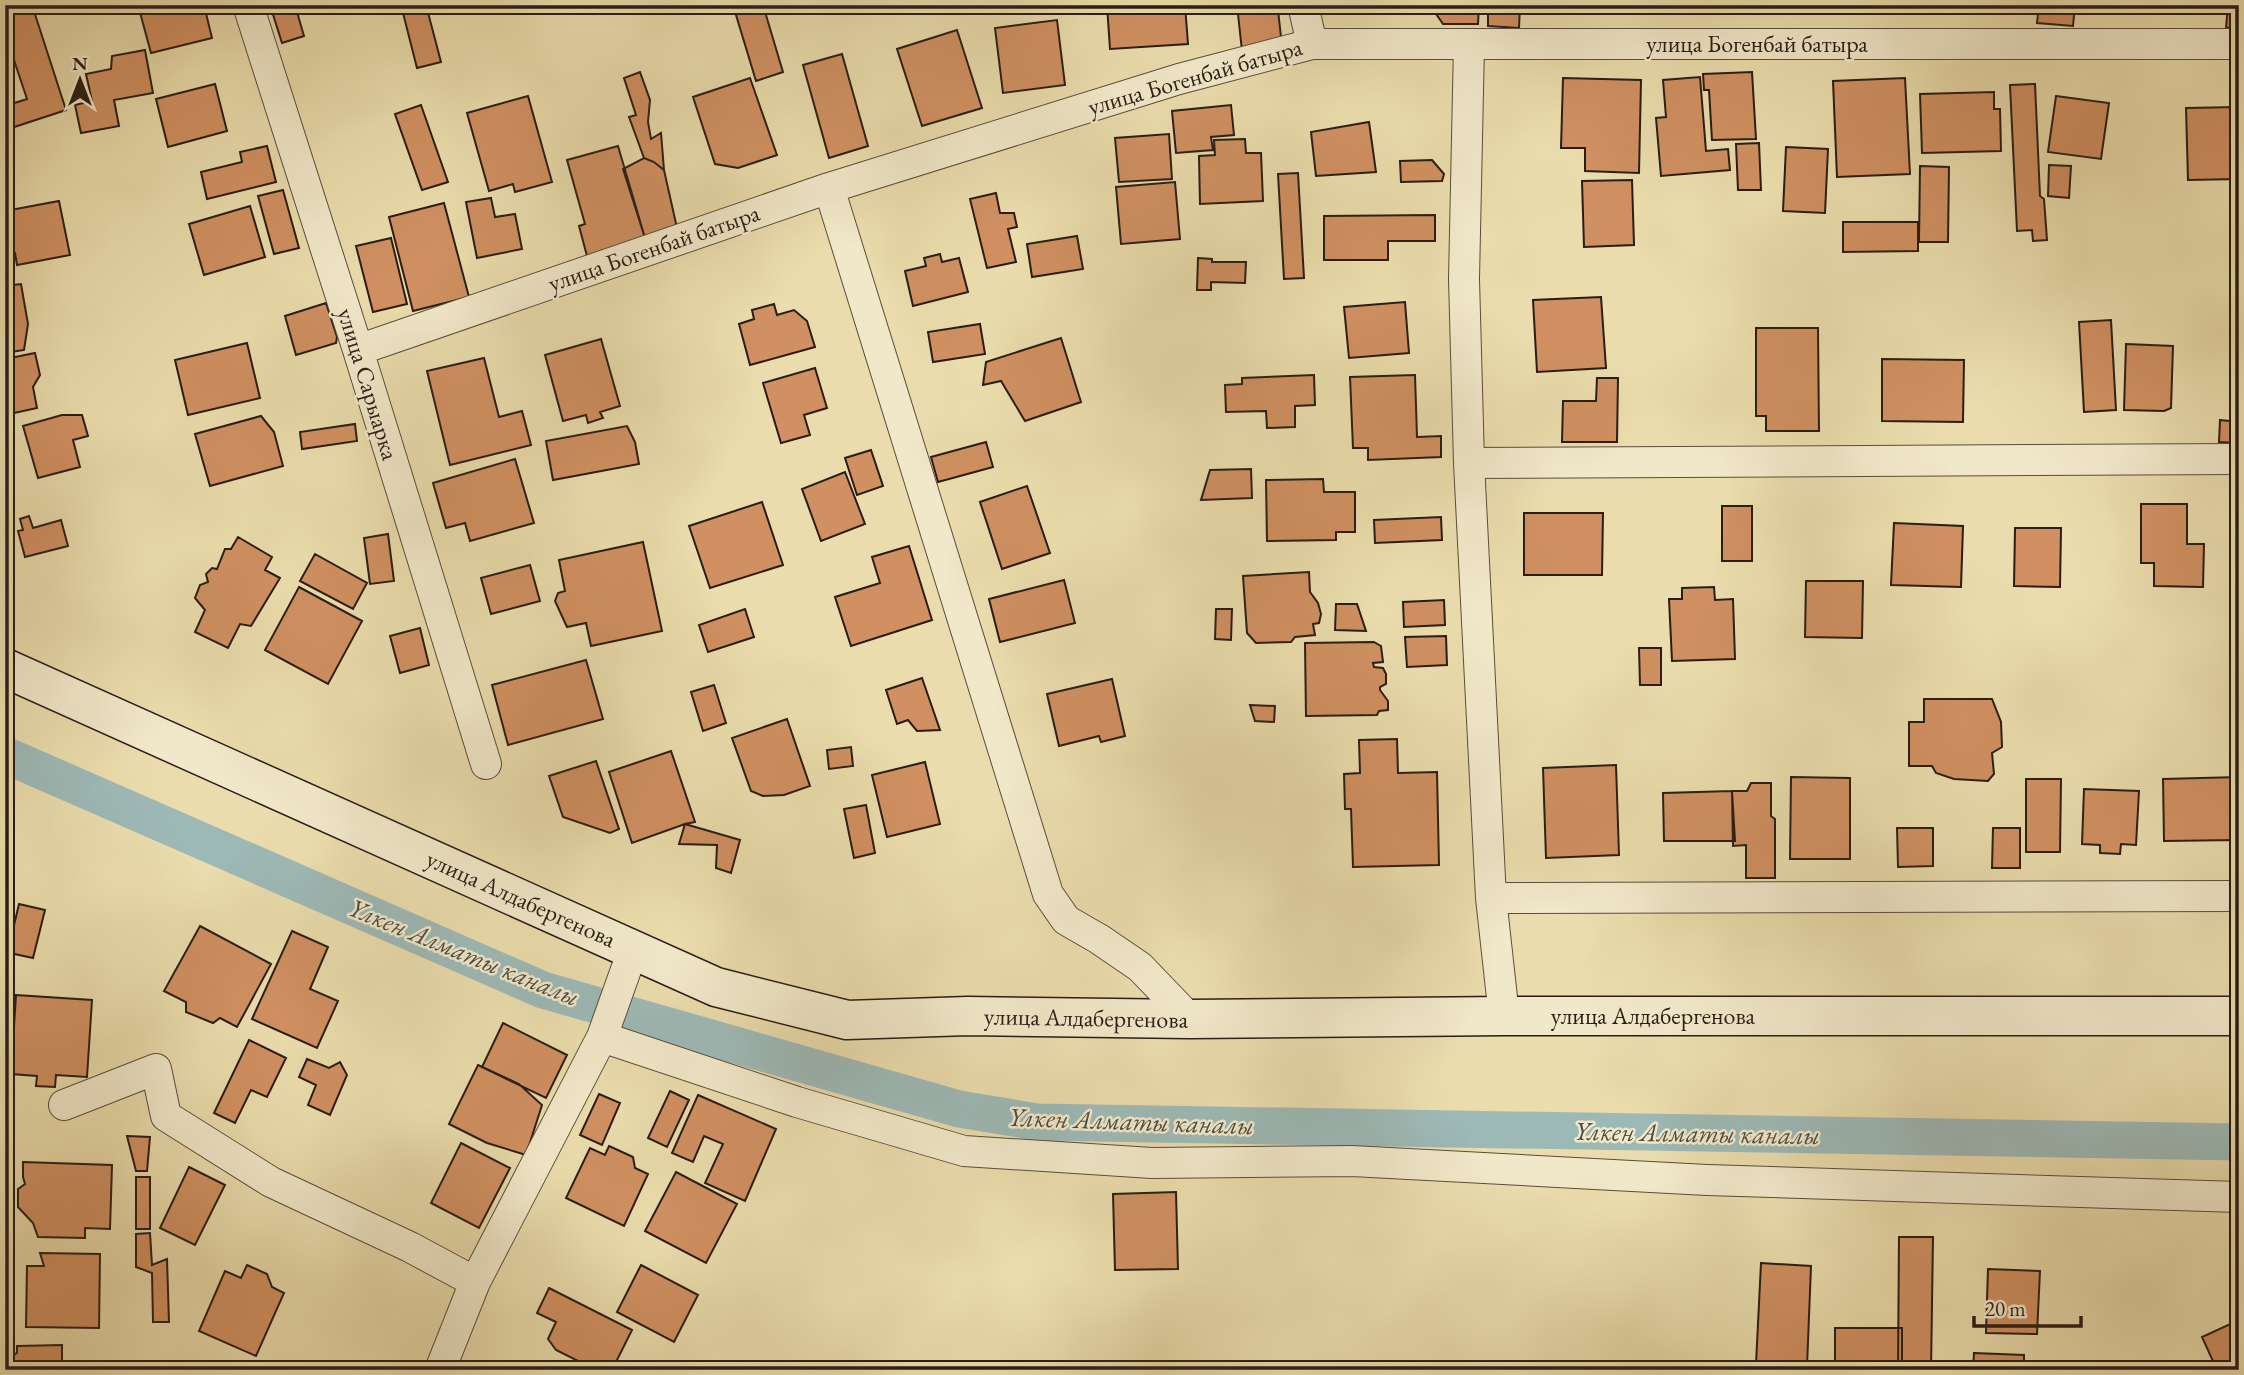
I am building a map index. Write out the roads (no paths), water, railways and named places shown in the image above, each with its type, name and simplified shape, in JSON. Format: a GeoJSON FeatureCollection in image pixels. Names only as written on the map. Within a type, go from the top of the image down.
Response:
{"type":"FeatureCollection","features":[{"type":"Feature","properties":{"kind":"main road","name":"улица Алдабергенова"},"geometry":{"type":"LineString","coordinates":[[5,667],[716,987],[847,1020],[968,1016],[1189,1019],[2239,1016]]}},
{"type":"Feature","properties":{"kind":"street","name":"улица Сарыарка"},"geometry":{"type":"LineString","coordinates":[[248,5],[486,764]]}},
{"type":"Feature","properties":{"kind":"street"},"geometry":{"type":"LineString","coordinates":[[1303,5],[1312,44]]}},
{"type":"Feature","properties":{"kind":"street","name":"улица Богенбай батыра"},"geometry":{"type":"LineString","coordinates":[[358,350],[829,188],[1179,79],[1312,44],[2239,44]]}},
{"type":"Feature","properties":{"kind":"street"},"geometry":{"type":"LineString","coordinates":[[1469,44],[1464,279],[1469,463],[1491,898],[1504,1016]]}},
{"type":"Feature","properties":{"kind":"street"},"geometry":{"type":"LineString","coordinates":[[829,188],[1048,894],[1066,920],[1140,967],[1189,1019]]}},
{"type":"Feature","properties":{"kind":"street"},"geometry":{"type":"LineString","coordinates":[[1469,463],[2239,459]]}},
{"type":"Feature","properties":{"kind":"street"},"geometry":{"type":"LineString","coordinates":[[1491,898],[2239,896]]}},
{"type":"Feature","properties":{"kind":"street"},"geometry":{"type":"LineString","coordinates":[[440,1370],[475,1282],[602,1037],[633,950]]}},
{"type":"Feature","properties":{"kind":"street"},"geometry":{"type":"LineString","coordinates":[[602,1037],[797,1102],[964,1151],[1152,1163],[1352,1161],[1707,1180],[2239,1197]]}},
{"type":"Feature","properties":{"kind":"street"},"geometry":{"type":"LineString","coordinates":[[64,1105],[156,1069],[166,1116],[271,1182],[411,1247],[475,1282]]}},
{"type":"Feature","properties":{"kind":"waterway","name":"Үлкен Алматы каналы"},"geometry":{"type":"LineString","coordinates":[[5,755],[543,990],[959,1109],[1037,1122],[2239,1142]]}}]}
